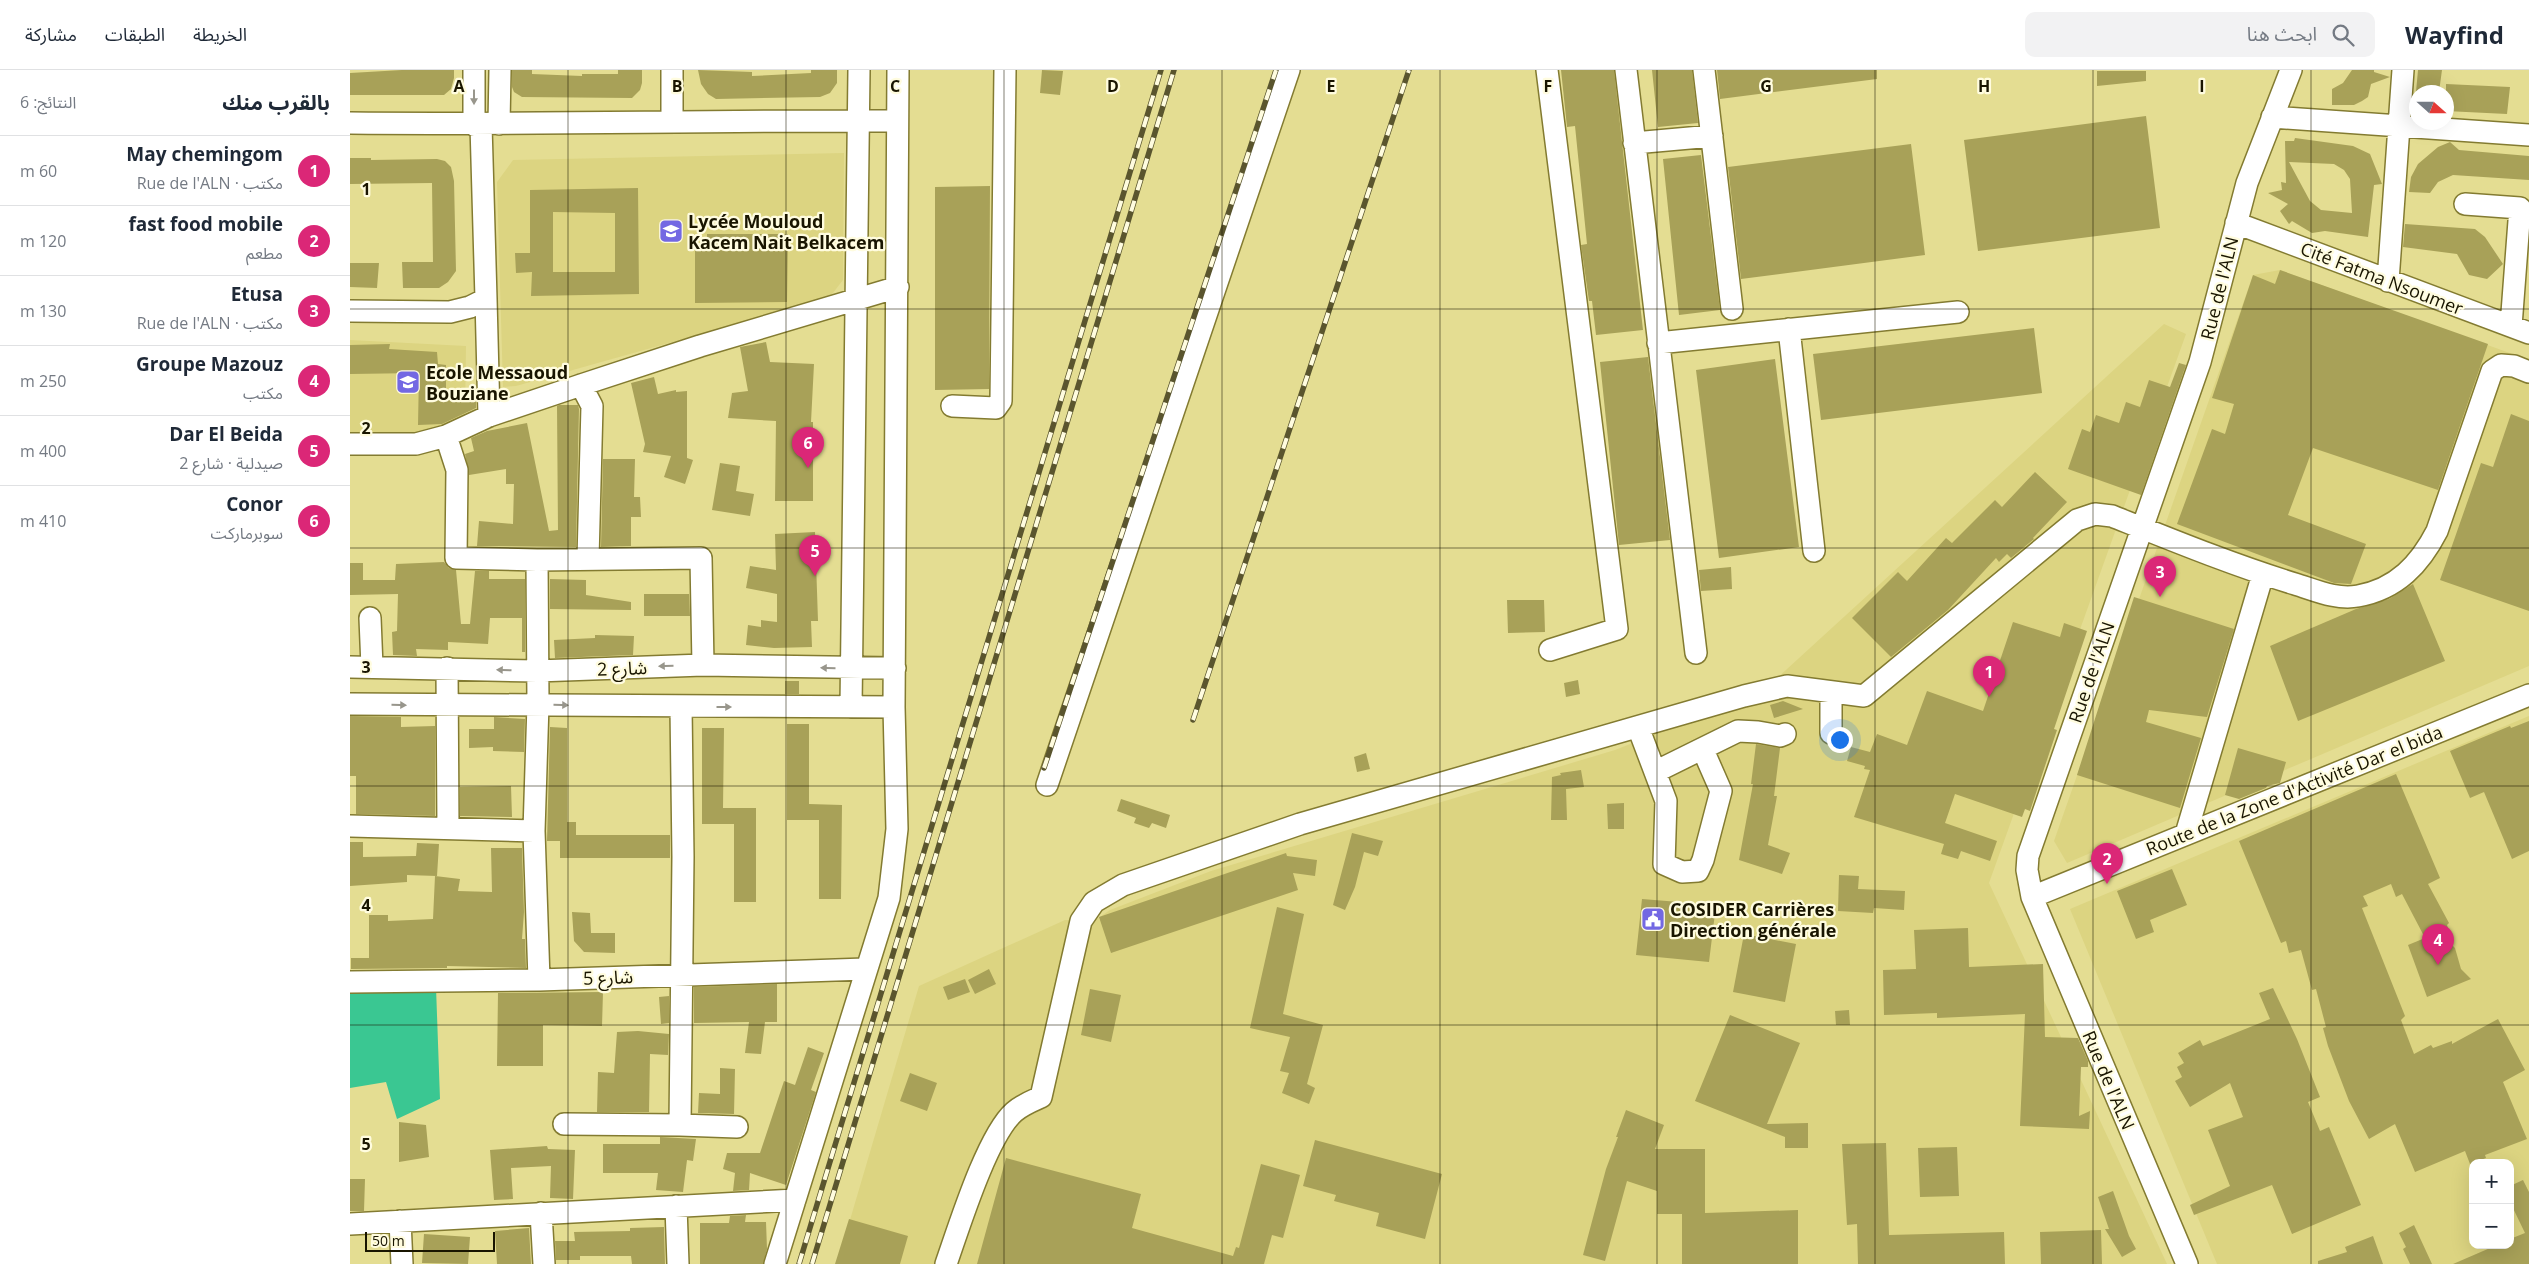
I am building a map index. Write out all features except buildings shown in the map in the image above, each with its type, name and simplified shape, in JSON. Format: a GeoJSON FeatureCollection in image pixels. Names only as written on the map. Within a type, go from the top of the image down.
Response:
{"type":"FeatureCollection","features":[{"type":"Feature","properties":{"kind":"street"},"geometry":{"type":"LineString","coordinates":[[474,70],[485,124],[486,299],[490,416]]}},
{"type":"Feature","properties":{"kind":"street"},"geometry":{"type":"LineString","coordinates":[[485,124],[500,70]]}},
{"type":"Feature","properties":{"kind":"street"},"geometry":{"type":"LineString","coordinates":[[672,70],[672,121]]}},
{"type":"Feature","properties":{"kind":"street"},"geometry":{"type":"LineString","coordinates":[[851,707],[859,70]]}},
{"type":"Feature","properties":{"kind":"street"},"geometry":{"type":"LineString","coordinates":[[775,1264],[889,898],[897,829],[894,707],[898,70]]}},
{"type":"Feature","properties":{"kind":"street"},"geometry":{"type":"LineString","coordinates":[[952,406],[996,408],[1002,401],[1005,70]]}},
{"type":"Feature","properties":{"kind":"street"},"geometry":{"type":"LineString","coordinates":[[1047,785],[1289,70]]}},
{"type":"Feature","properties":{"kind":"street"},"geometry":{"type":"LineString","coordinates":[[1547,70],[1617,629],[1550,650]]}},
{"type":"Feature","properties":{"kind":"street"},"geometry":{"type":"LineString","coordinates":[[1626,70],[1696,653]]}},
{"type":"Feature","properties":{"kind":"street"},"geometry":{"type":"LineString","coordinates":[[1704,70],[1732,309]]}},
{"type":"Feature","properties":{"kind":"street","name":"Rue de l'ALN"},"geometry":{"type":"LineString","coordinates":[[2187,1264],[2032,897],[2027,870],[2031,843],[2200,362],[2247,183],[2290,70]]}},
{"type":"Feature","properties":{"kind":"street"},"geometry":{"type":"LineString","coordinates":[[2388,281],[2403,70]]}},
{"type":"Feature","properties":{"kind":"street"},"geometry":{"type":"LineString","coordinates":[[2272,117],[2529,135]]}},
{"type":"Feature","properties":{"kind":"street"},"geometry":{"type":"LineString","coordinates":[[350,124],[898,121]]}},
{"type":"Feature","properties":{"kind":"street"},"geometry":{"type":"LineString","coordinates":[[1634,143],[1712,136]]}},
{"type":"Feature","properties":{"kind":"street"},"geometry":{"type":"LineString","coordinates":[[2465,204],[2520,208],[2520,329]]}},
{"type":"Feature","properties":{"kind":"street","name":"Cité Fatma Nsoumer"},"geometry":{"type":"LineString","coordinates":[[2236,223],[2520,329]]}},
{"type":"Feature","properties":{"kind":"street"},"geometry":{"type":"LineString","coordinates":[[350,444],[416,444],[446,436],[490,416],[700,346],[898,287]]}},
{"type":"Feature","properties":{"kind":"street"},"geometry":{"type":"LineString","coordinates":[[350,311],[450,312],[470,307],[486,299]]}},
{"type":"Feature","properties":{"kind":"street"},"geometry":{"type":"LineString","coordinates":[[1658,343],[1958,312]]}},
{"type":"Feature","properties":{"kind":"street"},"geometry":{"type":"LineString","coordinates":[[1789,330],[1814,551]]}},
{"type":"Feature","properties":{"kind":"street"},"geometry":{"type":"LineString","coordinates":[[946,1264],[974,1188],[1000,1131],[1013,1113],[1042,1097],[1081,921],[1094,902],[1123,885],[1300,824],[1787,686],[1864,696],[2077,520],[2095,514],[2112,516],[2263,574],[2335,596],[2358,596],[2384,586],[2409,572],[2425,553],[2436,531],[2492,371],[2501,365],[2529,372]]}},
{"type":"Feature","properties":{"kind":"street"},"geometry":{"type":"LineString","coordinates":[[582,385],[592,406],[588,558]]}},
{"type":"Feature","properties":{"kind":"street"},"geometry":{"type":"LineString","coordinates":[[446,436],[457,470],[456,558],[537,560],[701,558],[703,665]]}},
{"type":"Feature","properties":{"kind":"street"},"geometry":{"type":"LineString","coordinates":[[537,560],[538,704],[534,831],[539,980]]}},
{"type":"Feature","properties":{"kind":"street"},"geometry":{"type":"LineString","coordinates":[[2186,834],[2263,574]]}},
{"type":"Feature","properties":{"kind":"street"},"geometry":{"type":"LineString","coordinates":[[370,618],[372,667]]}},
{"type":"Feature","properties":{"kind":"street","name":"شارع 2"},"geometry":{"type":"LineString","coordinates":[[350,667],[537,671],[703,665],[895,668]]}},
{"type":"Feature","properties":{"kind":"street"},"geometry":{"type":"LineString","coordinates":[[447,668],[448,828]]}},
{"type":"Feature","properties":{"kind":"street"},"geometry":{"type":"LineString","coordinates":[[1831,692],[1831,733]]}},
{"type":"Feature","properties":{"kind":"street","name":"Route de la Zone d'Activité Dar el bida"},"geometry":{"type":"LineString","coordinates":[[2032,897],[2529,695]]}},
{"type":"Feature","properties":{"kind":"street","name":"شارع 2"},"geometry":{"type":"LineString","coordinates":[[350,704],[894,707]]}},
{"type":"Feature","properties":{"kind":"street"},"geometry":{"type":"LineString","coordinates":[[680,1125],[680,974],[683,857],[681,707]]}},
{"type":"Feature","properties":{"kind":"street"},"geometry":{"type":"LineString","coordinates":[[1638,727],[1666,801],[1664,864],[1682,872],[1698,871],[1703,860],[1721,791],[1703,750]]}},
{"type":"Feature","properties":{"kind":"street"},"geometry":{"type":"LineString","coordinates":[[1655,772],[1703,750],[1738,731],[1780,736],[1785,734]]}},
{"type":"Feature","properties":{"kind":"street"},"geometry":{"type":"LineString","coordinates":[[350,826],[534,831]]}},
{"type":"Feature","properties":{"kind":"street","name":"شارع 5"},"geometry":{"type":"LineString","coordinates":[[350,982],[539,980],[866,969]]}},
{"type":"Feature","properties":{"kind":"street"},"geometry":{"type":"LineString","coordinates":[[564,1124],[737,1126]]}},
{"type":"Feature","properties":{"kind":"street"},"geometry":{"type":"LineString","coordinates":[[350,1224],[795,1200]]}},
{"type":"Feature","properties":{"kind":"street"},"geometry":{"type":"LineString","coordinates":[[676,1206],[678,1264]]}},
{"type":"Feature","properties":{"kind":"street"},"geometry":{"type":"LineString","coordinates":[[541,1213],[544,1264]]}},
{"type":"Feature","properties":{"kind":"street"},"geometry":{"type":"LineString","coordinates":[[400,1221],[402,1264]]}},
{"type":"Feature","properties":{"kind":"shaded area","name":"Lycée Mouloud Kacem Nait Belkacem"},"geometry":{"type":"Polygon","coordinates":[[[844,153],[843,280],[829,298],[516,386],[503,387],[497,182],[513,160],[844,153]]]}},
{"type":"Feature","properties":{"kind":"shaded area"},"geometry":{"type":"Polygon","coordinates":[[[2280,270],[2529,360],[2529,666],[2067,863],[2054,841],[2253,275],[2280,270]]]}},
{"type":"Feature","properties":{"kind":"shaded area"},"geometry":{"type":"Polygon","coordinates":[[[2164,324],[2186,334],[1989,883],[2167,1264],[837,1264],[919,986],[1065,920],[1094,921],[1110,910],[1211,871],[1615,750],[1762,692],[2164,324]]]}},
{"type":"Feature","properties":{"kind":"shaded area","name":"Ecole Messaoud Bouziane"},"geometry":{"type":"Polygon","coordinates":[[[350,340],[466,346],[465,418],[410,437],[350,436],[350,340]]]}},
{"type":"Feature","properties":{"kind":"shaded area"},"geometry":{"type":"Polygon","coordinates":[[[2529,716],[2529,1264],[2217,1264],[2070,909],[2529,716]]]}},
{"type":"Feature","properties":{"kind":"green space"},"geometry":{"type":"Polygon","coordinates":[[[436,987],[440,1099],[397,1119],[386,1082],[350,1088],[350,992],[436,987]]]}},
{"type":"Feature","properties":{"kind":"railway"},"geometry":{"type":"LineString","coordinates":[[799,1264],[1161,70]]}},
{"type":"Feature","properties":{"kind":"railway"},"geometry":{"type":"LineString","coordinates":[[812,1264],[1174,70]]}},
{"type":"Feature","properties":{"kind":"railway"},"geometry":{"type":"LineString","coordinates":[[1044,768],[1276,70]]}},
{"type":"Feature","properties":{"kind":"railway"},"geometry":{"type":"LineString","coordinates":[[1193,720],[1409,70]]}},
{"type":"Feature","properties":{"kind":"place","name":"Lycée Mouloud Kacem Nait Belkacem"},"geometry":{"type":"Point","coordinates":[671,231]}},
{"type":"Feature","properties":{"kind":"place","name":"Ecole Messaoud Bouziane"},"geometry":{"type":"Point","coordinates":[408,382]}},
{"type":"Feature","properties":{"kind":"place","name":"Conor"},"geometry":{"type":"Point","coordinates":[808,468]}},
{"type":"Feature","properties":{"kind":"place","name":"Dar El Beida"},"geometry":{"type":"Point","coordinates":[815,576]}},
{"type":"Feature","properties":{"kind":"place","name":"Etusa"},"geometry":{"type":"Point","coordinates":[2160,597]}},
{"type":"Feature","properties":{"kind":"place","name":"May chemingom"},"geometry":{"type":"Point","coordinates":[1989,697]}},
{"type":"Feature","properties":{"kind":"place","name":"fast food mobile"},"geometry":{"type":"Point","coordinates":[2107,884]}},
{"type":"Feature","properties":{"kind":"place","name":"COSIDER Carrières Direction générale"},"geometry":{"type":"Point","coordinates":[1653,919]}},
{"type":"Feature","properties":{"kind":"place","name":"Groupe Mazouz"},"geometry":{"type":"Point","coordinates":[2438,965]}}]}
